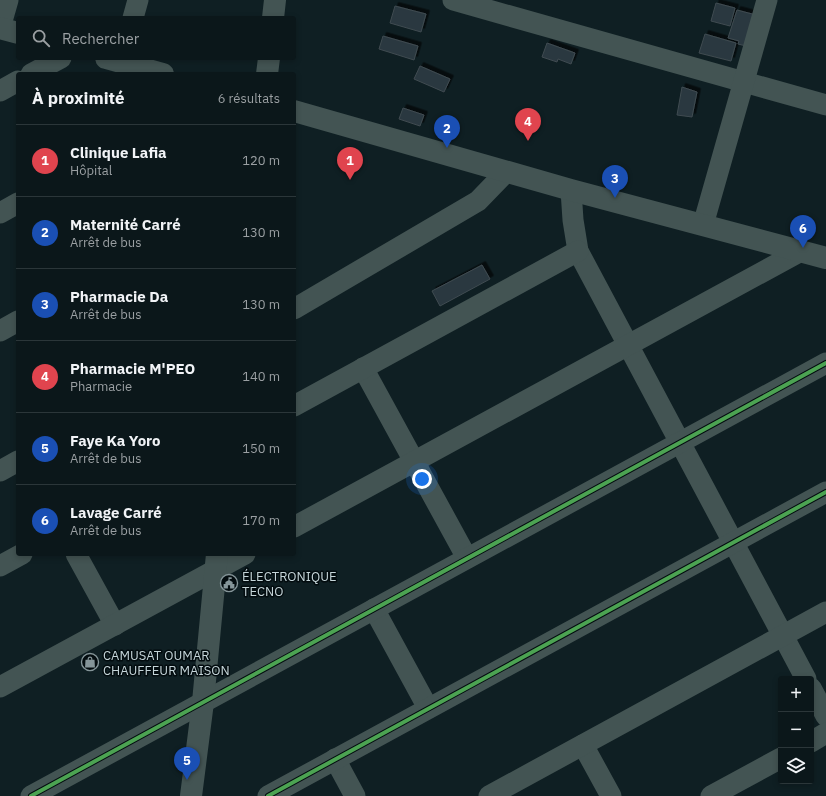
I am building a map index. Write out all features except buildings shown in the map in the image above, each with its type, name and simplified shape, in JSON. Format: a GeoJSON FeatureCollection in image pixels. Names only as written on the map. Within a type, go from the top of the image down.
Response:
{"type":"FeatureCollection","features":[{"type":"Feature","properties":{"kind":"street"},"geometry":{"type":"LineString","coordinates":[[8,0],[0,28],[16,32]]}},
{"type":"Feature","properties":{"kind":"street"},"geometry":{"type":"LineString","coordinates":[[134,16],[138,0]]}},
{"type":"Feature","properties":{"kind":"street"},"geometry":{"type":"LineString","coordinates":[[273,16],[275,0]]}},
{"type":"Feature","properties":{"kind":"street"},"geometry":{"type":"LineString","coordinates":[[453,0],[826,105]]}},
{"type":"Feature","properties":{"kind":"street"},"geometry":{"type":"LineString","coordinates":[[703,225],[767,0]]}},
{"type":"Feature","properties":{"kind":"street"},"geometry":{"type":"LineString","coordinates":[[36,72],[57,60]]}},
{"type":"Feature","properties":{"kind":"street"},"geometry":{"type":"LineString","coordinates":[[119,60],[157,72]]}},
{"type":"Feature","properties":{"kind":"street"},"geometry":{"type":"LineString","coordinates":[[267,72],[269,60]]}},
{"type":"Feature","properties":{"kind":"street"},"geometry":{"type":"LineString","coordinates":[[0,91],[16,82]]}},
{"type":"Feature","properties":{"kind":"street"},"geometry":{"type":"LineString","coordinates":[[296,112],[571,190],[826,258]]}},
{"type":"Feature","properties":{"kind":"street"},"geometry":{"type":"LineString","coordinates":[[296,307],[478,201],[506,172]]}},
{"type":"Feature","properties":{"kind":"street"},"geometry":{"type":"LineString","coordinates":[[571,190],[573,220],[578,250],[804,676]]}},
{"type":"Feature","properties":{"kind":"street"},"geometry":{"type":"LineString","coordinates":[[296,405],[578,250]]}},
{"type":"Feature","properties":{"kind":"street"},"geometry":{"type":"LineString","coordinates":[[296,526],[801,251]]}},
{"type":"Feature","properties":{"kind":"street"},"geometry":{"type":"LineString","coordinates":[[0,331],[16,322]]}},
{"type":"Feature","properties":{"kind":"street"},"geometry":{"type":"LineString","coordinates":[[31,796],[826,363]]}},
{"type":"Feature","properties":{"kind":"street"},"geometry":{"type":"LineString","coordinates":[[363,368],[467,558]]}},
{"type":"Feature","properties":{"kind":"street"},"geometry":{"type":"LineString","coordinates":[[0,471],[16,462]]}},
{"type":"Feature","properties":{"kind":"street"},"geometry":{"type":"LineString","coordinates":[[268,796],[826,492]]}},
{"type":"Feature","properties":{"kind":"street"},"geometry":{"type":"LineString","coordinates":[[0,566],[18,556]]}},
{"type":"Feature","properties":{"kind":"street"},"geometry":{"type":"LineString","coordinates":[[77,556],[115,625]]}},
{"type":"Feature","properties":{"kind":"street"},"geometry":{"type":"LineString","coordinates":[[0,687],[115,625],[216,562],[238,556]]}},
{"type":"Feature","properties":{"kind":"street"},"geometry":{"type":"LineString","coordinates":[[191,796],[204,702],[216,562]]}},
{"type":"Feature","properties":{"kind":"street"},"geometry":{"type":"LineString","coordinates":[[374,609],[428,708]]}},
{"type":"Feature","properties":{"kind":"street"},"geometry":{"type":"LineString","coordinates":[[489,796],[826,612]]}},
{"type":"Feature","properties":{"kind":"street"},"geometry":{"type":"LineString","coordinates":[[814,694],[826,716]]}},
{"type":"Feature","properties":{"kind":"street"},"geometry":{"type":"LineString","coordinates":[[814,740],[826,734]]}},
{"type":"Feature","properties":{"kind":"street"},"geometry":{"type":"LineString","coordinates":[[583,745],[611,796]]}},
{"type":"Feature","properties":{"kind":"street"},"geometry":{"type":"LineString","coordinates":[[336,759],[355,796]]}},
{"type":"Feature","properties":{"kind":"street"},"geometry":{"type":"LineString","coordinates":[[711,796],[778,760]]}},
{"type":"Feature","properties":{"kind":"cycle path"},"geometry":{"type":"LineString","coordinates":[[31,796],[826,363]]}},
{"type":"Feature","properties":{"kind":"cycle path"},"geometry":{"type":"LineString","coordinates":[[268,796],[826,492]]}},
{"type":"Feature","properties":{"kind":"place","name":"Pharmacie M'PEO"},"geometry":{"type":"Point","coordinates":[528,141]}},
{"type":"Feature","properties":{"kind":"place","name":"Maternité Carré"},"geometry":{"type":"Point","coordinates":[447,148]}},
{"type":"Feature","properties":{"kind":"place","name":"Clinique Lafia"},"geometry":{"type":"Point","coordinates":[350,180]}},
{"type":"Feature","properties":{"kind":"place","name":"Pharmacie Da"},"geometry":{"type":"Point","coordinates":[615,198]}},
{"type":"Feature","properties":{"kind":"place","name":"Lavage Carré"},"geometry":{"type":"Point","coordinates":[803,248]}},
{"type":"Feature","properties":{"kind":"place","name":"ÉLECTRONIQUE TECNO"},"geometry":{"type":"Point","coordinates":[229,583]}},
{"type":"Feature","properties":{"kind":"place","name":"CAMUSAT OUMAR CHAUFFEUR MAISON"},"geometry":{"type":"Point","coordinates":[90,662]}},
{"type":"Feature","properties":{"kind":"place","name":"Faye Ka Yoro"},"geometry":{"type":"Point","coordinates":[187,780]}}]}
